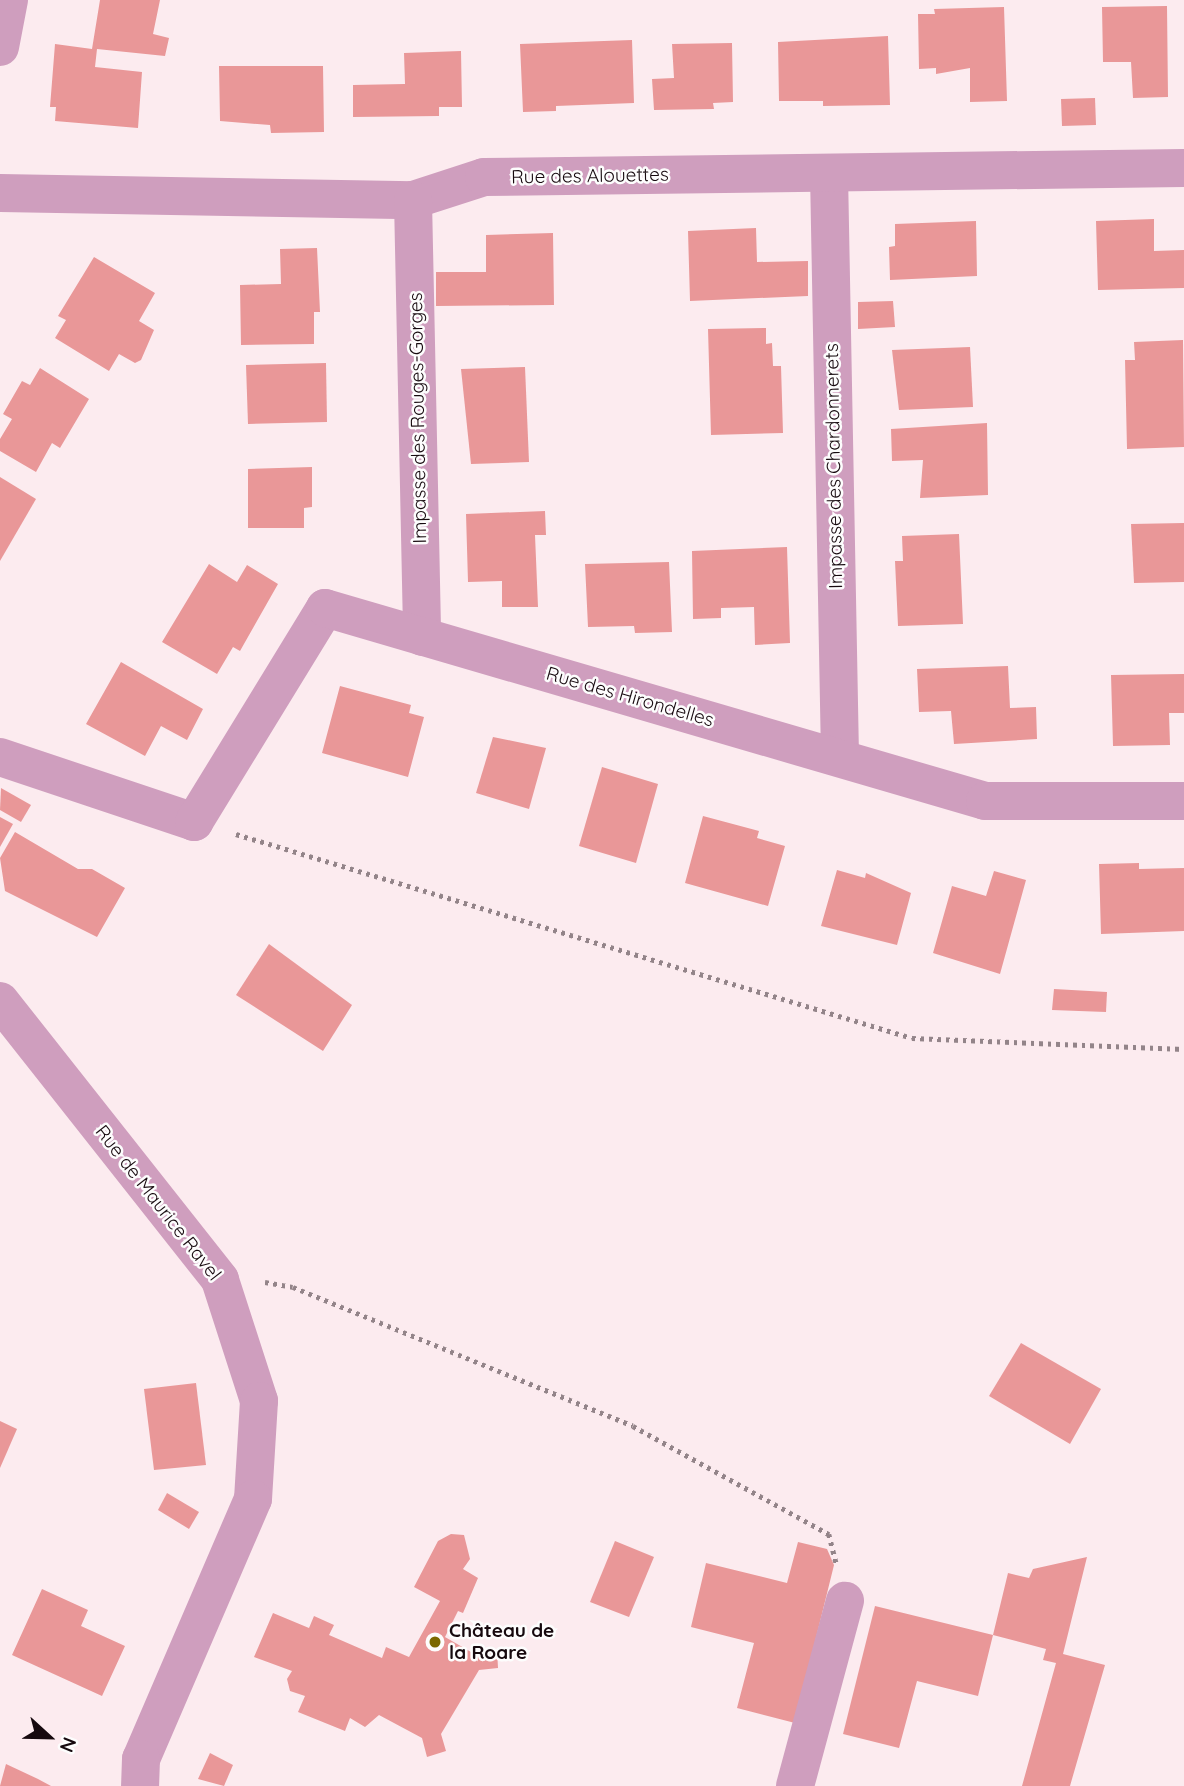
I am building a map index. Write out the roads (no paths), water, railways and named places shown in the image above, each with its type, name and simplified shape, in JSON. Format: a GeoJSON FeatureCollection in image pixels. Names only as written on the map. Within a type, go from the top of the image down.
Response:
{"type":"FeatureCollection","features":[{"type":"Feature","properties":{"kind":"street"},"geometry":{"type":"LineString","coordinates":[[0,47],[9,0]]}},
{"type":"Feature","properties":{"kind":"street","name":"Rue des Alouettes"},"geometry":{"type":"LineString","coordinates":[[0,193],[414,200],[484,177],[1184,168]]}},
{"type":"Feature","properties":{"kind":"street","name":"Impasse des Chardonnerets"},"geometry":{"type":"LineString","coordinates":[[829,173],[840,758]]}},
{"type":"Feature","properties":{"kind":"street","name":"Impasse des Rouges-Gorges"},"geometry":{"type":"LineString","coordinates":[[414,200],[422,637]]}},
{"type":"Feature","properties":{"kind":"street","name":"Rue des Hirondelles"},"geometry":{"type":"LineString","coordinates":[[0,757],[194,822],[325,608],[985,801],[1184,801]]}},
{"type":"Feature","properties":{"kind":"street","name":"Rue de Maurice Ravel"},"geometry":{"type":"LineString","coordinates":[[0,1001],[220,1280],[259,1401],[253,1499],[141,1759],[140,1786]]}},
{"type":"Feature","properties":{"kind":"street"},"geometry":{"type":"LineString","coordinates":[[795,1786],[845,1601]]}},
{"type":"Feature","properties":{"kind":"place","name":"Château de la Roare"},"geometry":{"type":"Point","coordinates":[435,1642]}}]}
